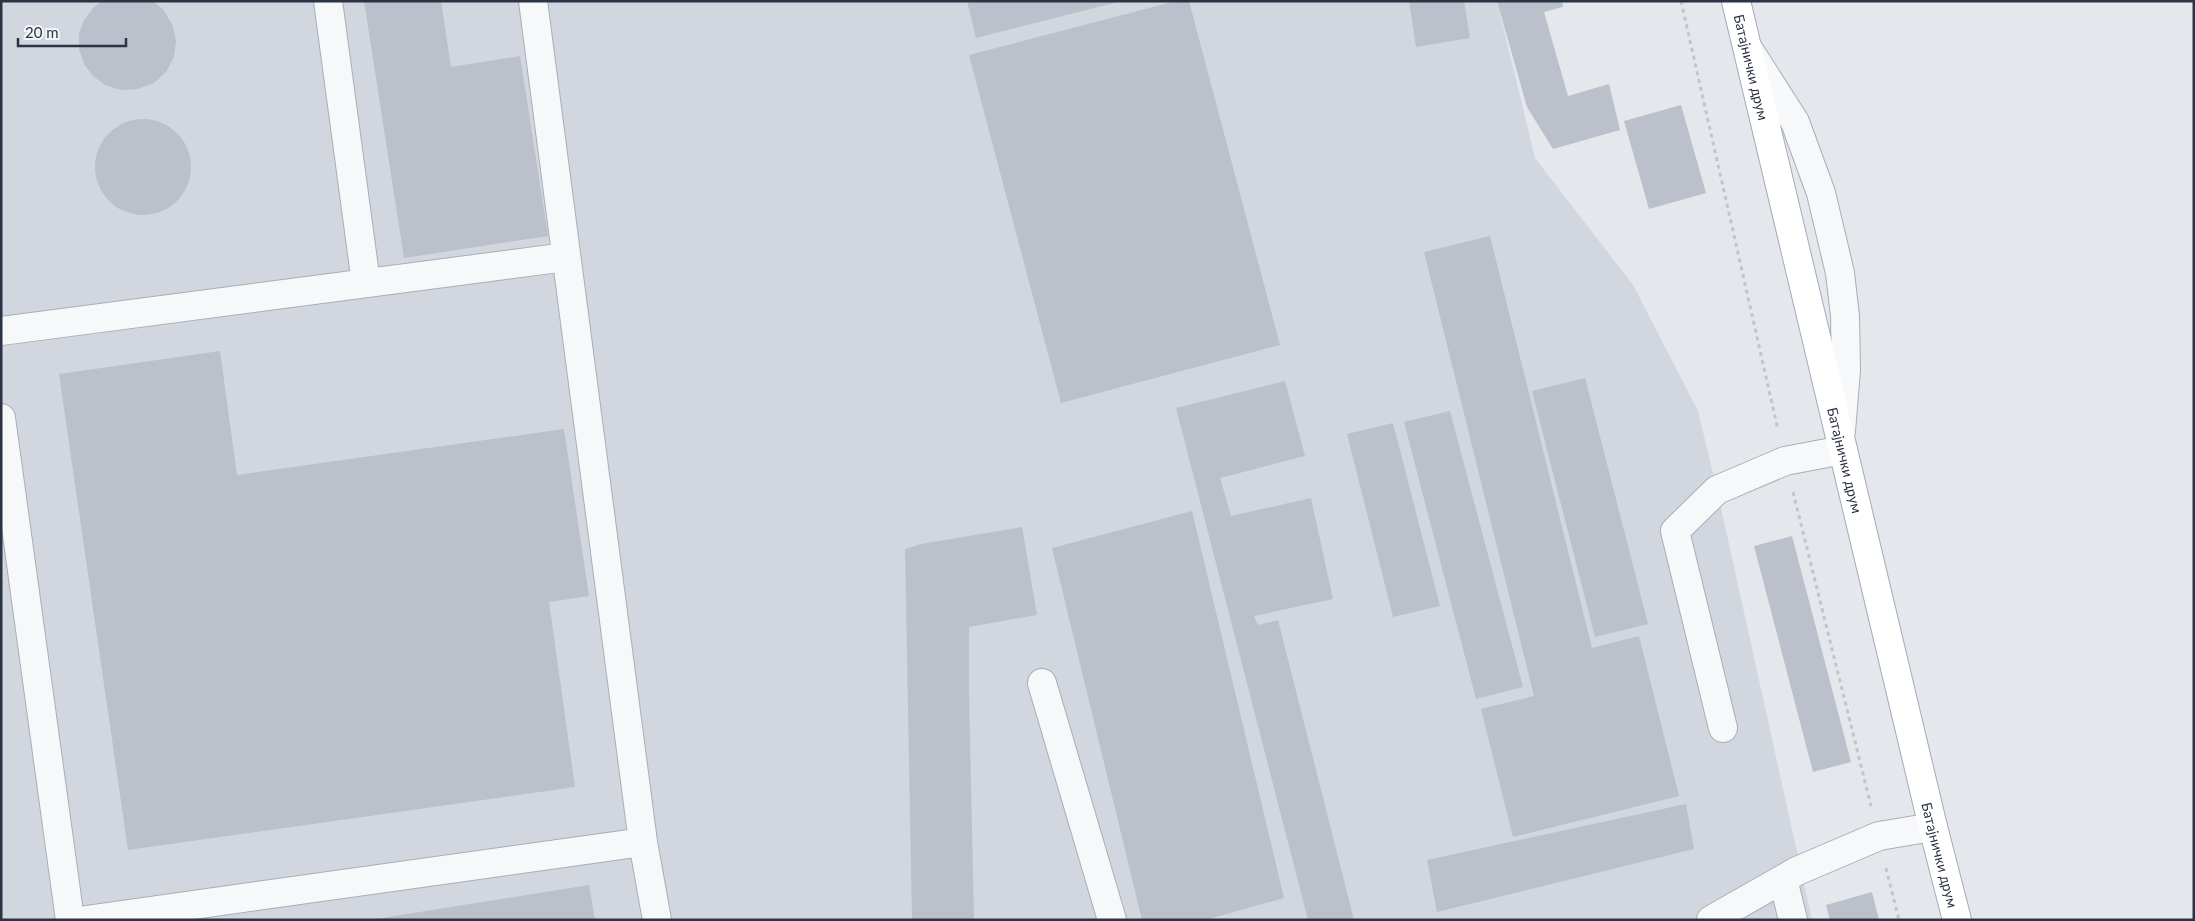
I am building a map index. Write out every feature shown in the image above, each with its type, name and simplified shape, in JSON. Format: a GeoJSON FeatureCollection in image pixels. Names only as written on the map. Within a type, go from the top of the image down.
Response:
{"type":"FeatureCollection","features":[{"type":"Feature","properties":{"kind":"main road","name":"Батајнички друм"},"geometry":{"type":"LineString","coordinates":[[1736,1],[1933,827],[1957,920]]}},
{"type":"Feature","properties":{"kind":"lane"},"geometry":{"type":"LineString","coordinates":[[328,1],[366,283]]}},
{"type":"Feature","properties":{"kind":"lane"},"geometry":{"type":"LineString","coordinates":[[533,1],[643,842],[657,920]]}},
{"type":"Feature","properties":{"kind":"lane"},"geometry":{"type":"LineString","coordinates":[[1723,728],[1676,531],[1718,490],[1785,461],[1841,444],[1846,370],[1845,316],[1840,273],[1821,193],[1795,122],[1748,50]]}},
{"type":"Feature","properties":{"kind":"lane"},"geometry":{"type":"LineString","coordinates":[[1,331],[566,258]]}},
{"type":"Feature","properties":{"kind":"lane"},"geometry":{"type":"LineString","coordinates":[[1,418],[70,920]]}},
{"type":"Feature","properties":{"kind":"lane"},"geometry":{"type":"LineString","coordinates":[[1042,683],[1112,920]]}},
{"type":"Feature","properties":{"kind":"lane"},"geometry":{"type":"LineString","coordinates":[[1711,920],[1783,879],[1878,836],[1933,827]]}},
{"type":"Feature","properties":{"kind":"lane"},"geometry":{"type":"LineString","coordinates":[[86,920],[643,842]]}},
{"type":"Feature","properties":{"kind":"lane"},"geometry":{"type":"LineString","coordinates":[[1783,879],[1793,920]]}},
{"type":"Feature","properties":{"kind":"shaded area"},"geometry":{"type":"Polygon","coordinates":[[[1,1],[1497,1],[1535,158],[1633,285],[1698,411],[1812,920],[1,920],[1,1]]]}},
{"type":"Feature","properties":{"kind":"building"},"geometry":{"type":"Polygon","coordinates":[[[102,1],[152,1],[163,9],[172,24],[176,40],[174,57],[166,72],[154,83],[138,89],[121,90],[105,85],[93,76],[84,64],[79,49],[79,34],[84,20],[94,7],[102,1]]]}},
{"type":"Feature","properties":{"kind":"building"},"geometry":{"type":"Polygon","coordinates":[[[364,1],[441,1],[451,67],[520,56],[548,236],[404,258],[364,1]]]}},
{"type":"Feature","properties":{"kind":"building"},"geometry":{"type":"Polygon","coordinates":[[[967,1],[1118,1],[1118,2],[976,38],[967,1]]]}},
{"type":"Feature","properties":{"kind":"building"},"geometry":{"type":"Polygon","coordinates":[[[1176,1],[1189,1],[1280,345],[1061,403],[969,55],[1176,1]]]}},
{"type":"Feature","properties":{"kind":"building"},"geometry":{"type":"Polygon","coordinates":[[[1409,1],[1464,1],[1470,38],[1416,47],[1409,1]]]}},
{"type":"Feature","properties":{"kind":"building"},"geometry":{"type":"Polygon","coordinates":[[[1497,1],[1562,1],[1563,7],[1544,12],[1568,96],[1609,84],[1620,130],[1553,149],[1527,107],[1497,1]]]}},
{"type":"Feature","properties":{"kind":"building"},"geometry":{"type":"Polygon","coordinates":[[[1681,105],[1706,193],[1649,209],[1624,121],[1681,105]]]}},
{"type":"Feature","properties":{"kind":"building"},"geometry":{"type":"Polygon","coordinates":[[[143,119],[161,123],[177,133],[187,149],[191,167],[187,185],[177,201],[161,211],[143,215],[125,211],[109,201],[99,185],[95,167],[99,149],[109,133],[125,123],[143,119]]]}},
{"type":"Feature","properties":{"kind":"building"},"geometry":{"type":"Polygon","coordinates":[[[1490,236],[1592,648],[1639,636],[1679,796],[1513,837],[1481,709],[1534,696],[1424,252],[1490,236]]]}},
{"type":"Feature","properties":{"kind":"building"},"geometry":{"type":"Polygon","coordinates":[[[220,351],[237,475],[564,429],[589,596],[549,602],[575,787],[128,850],[59,374],[220,351]]]}},
{"type":"Feature","properties":{"kind":"building"},"geometry":{"type":"Polygon","coordinates":[[[1585,378],[1648,624],[1595,637],[1532,391],[1585,378]]]}},
{"type":"Feature","properties":{"kind":"building"},"geometry":{"type":"Polygon","coordinates":[[[1285,381],[1305,456],[1220,478],[1231,516],[1311,498],[1333,599],[1254,616],[1258,625],[1278,620],[1354,920],[1308,920],[1176,408],[1285,381]]]}},
{"type":"Feature","properties":{"kind":"building"},"geometry":{"type":"Polygon","coordinates":[[[1450,411],[1523,687],[1476,699],[1404,422],[1450,411]]]}},
{"type":"Feature","properties":{"kind":"building"},"geometry":{"type":"Polygon","coordinates":[[[1393,423],[1440,606],[1393,617],[1347,434],[1393,423]]]}},
{"type":"Feature","properties":{"kind":"building"},"geometry":{"type":"Polygon","coordinates":[[[1192,511],[1284,898],[1205,920],[1142,920],[1052,548],[1192,511]]]}},
{"type":"Feature","properties":{"kind":"building"},"geometry":{"type":"Polygon","coordinates":[[[1022,527],[1037,615],[969,627],[974,920],[912,920],[905,549],[921,544],[1022,527]]]}},
{"type":"Feature","properties":{"kind":"building"},"geometry":{"type":"Polygon","coordinates":[[[1792,536],[1851,762],[1813,772],[1754,546],[1792,536]]]}},
{"type":"Feature","properties":{"kind":"building"},"geometry":{"type":"Polygon","coordinates":[[[1686,804],[1694,849],[1437,912],[1427,860],[1686,804]]]}},
{"type":"Feature","properties":{"kind":"building"},"geometry":{"type":"Polygon","coordinates":[[[589,885],[595,920],[376,920],[376,919],[589,885]]]}},
{"type":"Feature","properties":{"kind":"building"},"geometry":{"type":"Polygon","coordinates":[[[1872,892],[1879,920],[1830,920],[1826,905],[1872,892]]]}}]}
